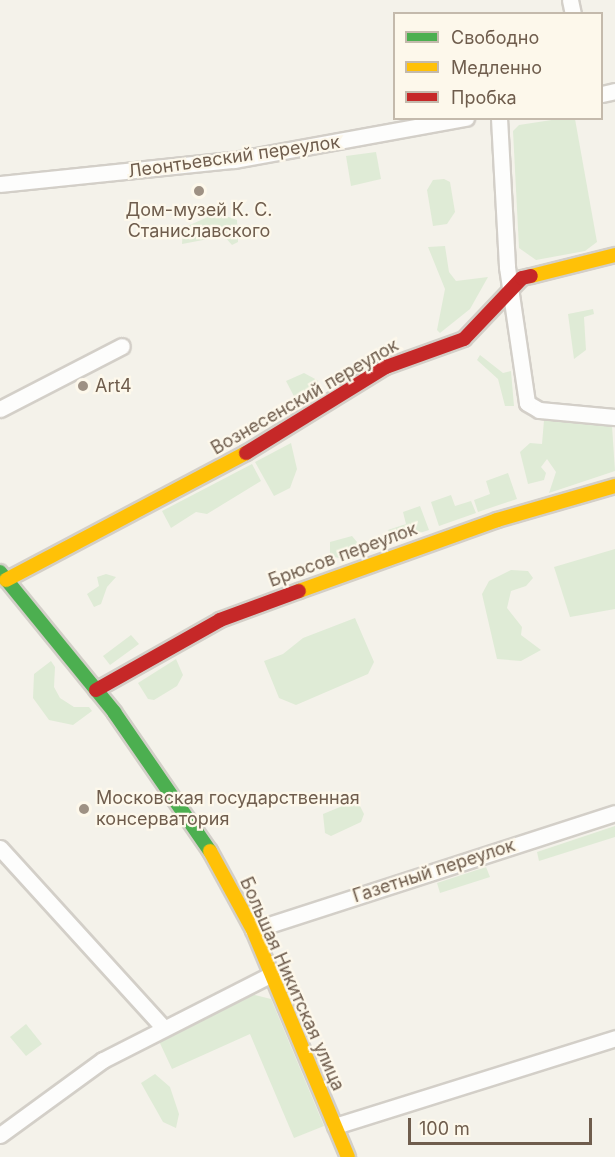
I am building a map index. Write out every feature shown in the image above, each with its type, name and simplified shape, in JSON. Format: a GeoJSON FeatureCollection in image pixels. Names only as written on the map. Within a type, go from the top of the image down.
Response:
{"type":"FeatureCollection","features":[{"type":"Feature","properties":{"kind":"street","name":"Леонтьевский переулок"},"geometry":{"type":"LineString","coordinates":[[0,184],[230,160],[455,120]]}},
{"type":"Feature","properties":{"kind":"street"},"geometry":{"type":"LineString","coordinates":[[499,120],[510,289],[529,406],[615,417]]}},
{"type":"Feature","properties":{"kind":"street","name":"Вознесенский переулок"},"geometry":{"type":"LineString","coordinates":[[3,576],[275,437],[386,367],[465,339],[486,321],[510,289],[529,275],[615,255]]}},
{"type":"Feature","properties":{"kind":"street"},"geometry":{"type":"LineString","coordinates":[[0,409],[122,346]]}},
{"type":"Feature","properties":{"kind":"street","name":"Брюсов переулок"},"geometry":{"type":"LineString","coordinates":[[96,690],[220,620],[497,520],[572,501],[615,486]]}},
{"type":"Feature","properties":{"kind":"street","name":"Большая Никитская улица"},"geometry":{"type":"LineString","coordinates":[[3,576],[96,690],[209,848],[253,930],[348,1157]]}},
{"type":"Feature","properties":{"kind":"street","name":"Газетный переулок"},"geometry":{"type":"LineString","coordinates":[[253,930],[615,813]]}},
{"type":"Feature","properties":{"kind":"street"},"geometry":{"type":"LineString","coordinates":[[0,848],[163,1027]]}},
{"type":"Feature","properties":{"kind":"street"},"geometry":{"type":"LineString","coordinates":[[0,1135],[83,1073],[163,1027],[272,974]]}},
{"type":"Feature","properties":{"kind":"street"},"geometry":{"type":"LineString","coordinates":[[335,1126],[615,1038]]}},
{"type":"Feature","properties":{"kind":"green space"},"geometry":{"type":"Polygon","coordinates":[[[552,120],[575,120],[597,242],[585,251],[536,260],[519,248],[513,131],[519,125],[552,120]]]}},
{"type":"Feature","properties":{"kind":"green space"},"geometry":{"type":"Polygon","coordinates":[[[376,152],[381,179],[351,186],[346,156],[376,152]]]}},
{"type":"Feature","properties":{"kind":"green space"},"geometry":{"type":"Polygon","coordinates":[[[444,179],[450,182],[455,212],[447,224],[433,226],[427,190],[433,180],[444,179]]]}},
{"type":"Feature","properties":{"kind":"green space"},"geometry":{"type":"Polygon","coordinates":[[[217,213],[237,220],[238,242],[232,245],[224,236],[182,244],[183,228],[217,213]]]}},
{"type":"Feature","properties":{"kind":"green space"},"geometry":{"type":"Polygon","coordinates":[[[445,246],[449,272],[456,281],[488,277],[470,309],[440,333],[437,330],[445,289],[428,247],[445,246]]]}},
{"type":"Feature","properties":{"kind":"green space"},"geometry":{"type":"Polygon","coordinates":[[[593,309],[594,314],[584,317],[586,350],[574,359],[568,314],[593,309]]]}},
{"type":"Feature","properties":{"kind":"green space"},"geometry":{"type":"Polygon","coordinates":[[[480,355],[503,373],[511,371],[514,406],[505,406],[498,379],[477,360],[480,355]]]}},
{"type":"Feature","properties":{"kind":"green space"},"geometry":{"type":"Polygon","coordinates":[[[304,373],[317,380],[322,388],[298,404],[286,381],[304,373]]]}},
{"type":"Feature","properties":{"kind":"green space"},"geometry":{"type":"Polygon","coordinates":[[[544,420],[612,426],[615,471],[549,493],[556,472],[547,459],[541,467],[546,473],[544,480],[528,484],[520,452],[530,443],[542,444],[544,420]]]}},
{"type":"Feature","properties":{"kind":"green space"},"geometry":{"type":"Polygon","coordinates":[[[291,443],[297,469],[290,488],[274,496],[255,462],[291,443]]]}},
{"type":"Feature","properties":{"kind":"green space"},"geometry":{"type":"Polygon","coordinates":[[[252,464],[261,481],[207,514],[196,512],[171,528],[162,511],[252,464]]]}},
{"type":"Feature","properties":{"kind":"green space"},"geometry":{"type":"Polygon","coordinates":[[[508,473],[517,499],[478,512],[474,500],[490,494],[486,481],[508,473]]]}},
{"type":"Feature","properties":{"kind":"green space"},"geometry":{"type":"Polygon","coordinates":[[[451,495],[455,506],[471,501],[476,513],[439,526],[431,502],[451,495]]]}},
{"type":"Feature","properties":{"kind":"green space"},"geometry":{"type":"Polygon","coordinates":[[[420,506],[429,530],[392,542],[388,530],[406,524],[403,512],[420,506]]]}},
{"type":"Feature","properties":{"kind":"green space"},"geometry":{"type":"Polygon","coordinates":[[[352,536],[357,542],[356,549],[339,558],[330,556],[330,542],[352,536]]]}},
{"type":"Feature","properties":{"kind":"green space"},"geometry":{"type":"Polygon","coordinates":[[[615,549],[615,609],[570,617],[554,567],[615,549]]]}},
{"type":"Feature","properties":{"kind":"green space"},"geometry":{"type":"Polygon","coordinates":[[[511,570],[528,571],[533,578],[526,586],[511,591],[507,608],[522,627],[521,635],[541,650],[521,661],[497,659],[482,594],[489,581],[511,570]]]}},
{"type":"Feature","properties":{"kind":"green space"},"geometry":{"type":"Polygon","coordinates":[[[106,574],[116,577],[107,587],[101,604],[94,607],[87,594],[99,586],[97,577],[106,574]]]}},
{"type":"Feature","properties":{"kind":"green space"},"geometry":{"type":"Polygon","coordinates":[[[355,618],[374,662],[368,674],[296,705],[279,698],[264,661],[283,654],[303,638],[355,618]]]}},
{"type":"Feature","properties":{"kind":"green space"},"geometry":{"type":"Polygon","coordinates":[[[131,635],[139,644],[110,665],[103,656],[131,635]]]}},
{"type":"Feature","properties":{"kind":"green space"},"geometry":{"type":"Polygon","coordinates":[[[176,659],[183,675],[177,686],[154,700],[148,699],[138,683],[176,659]]]}},
{"type":"Feature","properties":{"kind":"green space"},"geometry":{"type":"Polygon","coordinates":[[[51,661],[55,667],[54,687],[60,698],[74,707],[89,707],[92,711],[73,725],[49,720],[33,698],[34,674],[51,661]]]}},
{"type":"Feature","properties":{"kind":"green space"},"geometry":{"type":"Polygon","coordinates":[[[357,800],[364,814],[361,822],[331,836],[325,833],[323,814],[357,800]]]}},
{"type":"Feature","properties":{"kind":"green space"},"geometry":{"type":"Polygon","coordinates":[[[615,826],[615,837],[539,861],[537,852],[615,826]]]}},
{"type":"Feature","properties":{"kind":"green space"},"geometry":{"type":"Polygon","coordinates":[[[486,867],[490,877],[440,893],[437,883],[486,867]]]}},
{"type":"Feature","properties":{"kind":"green space"},"geometry":{"type":"Polygon","coordinates":[[[251,994],[271,999],[324,1126],[294,1138],[250,1034],[172,1069],[158,1039],[251,994]]]}},
{"type":"Feature","properties":{"kind":"green space"},"geometry":{"type":"Polygon","coordinates":[[[26,1024],[42,1044],[26,1056],[10,1037],[26,1024]]]}},
{"type":"Feature","properties":{"kind":"green space"},"geometry":{"type":"Polygon","coordinates":[[[155,1074],[170,1087],[179,1114],[176,1128],[163,1122],[141,1083],[155,1074]]]}},
{"type":"Feature","properties":{"kind":"traffic: fast"},"geometry":{"type":"LineString","coordinates":[[0,572],[114,712],[210,851]]}},
{"type":"Feature","properties":{"kind":"traffic: slow"},"geometry":{"type":"LineString","coordinates":[[531,276],[615,255]]}},
{"type":"Feature","properties":{"kind":"traffic: slow"},"geometry":{"type":"LineString","coordinates":[[6,580],[246,453]]}},
{"type":"Feature","properties":{"kind":"traffic: slow"},"geometry":{"type":"LineString","coordinates":[[299,591],[497,520],[615,486]]}},
{"type":"Feature","properties":{"kind":"traffic: slow"},"geometry":{"type":"LineString","coordinates":[[210,851],[253,930],[348,1157]]}},
{"type":"Feature","properties":{"kind":"traffic: jam"},"geometry":{"type":"LineString","coordinates":[[246,453],[386,367],[464,339],[522,278],[531,276]]}},
{"type":"Feature","properties":{"kind":"traffic: jam"},"geometry":{"type":"LineString","coordinates":[[96,690],[220,620],[299,591]]}},
{"type":"Feature","properties":{"kind":"place","name":"Дом-музей К. С. Станиславского"},"geometry":{"type":"Point","coordinates":[199,191]}},
{"type":"Feature","properties":{"kind":"place","name":"Art4"},"geometry":{"type":"Point","coordinates":[83,386]}},
{"type":"Feature","properties":{"kind":"place","name":"Московская государственная консерватория"},"geometry":{"type":"Point","coordinates":[84,809]}}]}
